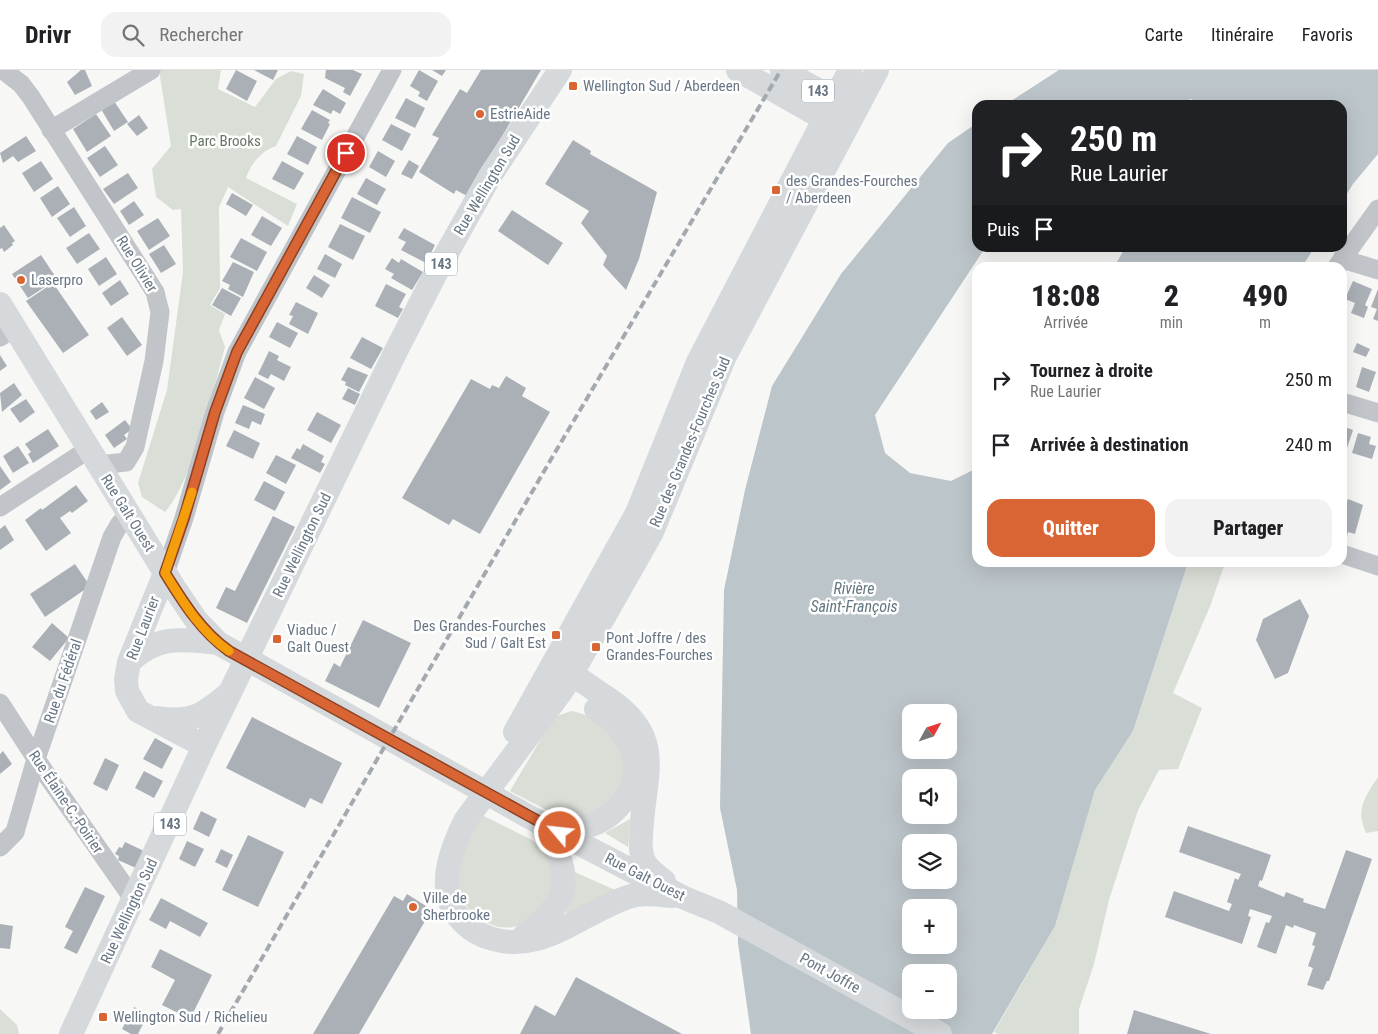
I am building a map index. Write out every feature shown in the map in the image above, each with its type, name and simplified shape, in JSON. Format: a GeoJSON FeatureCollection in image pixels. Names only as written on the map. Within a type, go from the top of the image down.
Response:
{"type":"FeatureCollection","features":[{"type":"Feature","properties":{"kind":"main road","name":"Rue Wellington Sud"},"geometry":{"type":"LineString","coordinates":[[71,1034],[204,746],[439,267],[490,176],[560,70]]}},
{"type":"Feature","properties":{"kind":"main road","name":"143"},"geometry":{"type":"LineString","coordinates":[[738,70],[839,115]]}},
{"type":"Feature","properties":{"kind":"main road","name":"143"},"geometry":{"type":"LineString","coordinates":[[782,70],[839,115]]}},
{"type":"Feature","properties":{"kind":"main road","name":"Rue des Grandes-Fourches Sud"},"geometry":{"type":"LineString","coordinates":[[839,115],[850,70]]}},
{"type":"Feature","properties":{"kind":"main road","name":"Rue des Grandes-Fourches Sud"},"geometry":{"type":"LineString","coordinates":[[682,897],[648,894],[628,897],[538,939],[500,941],[480,936],[456,913],[449,899],[447,886],[452,853],[457,837],[561,678],[637,513],[698,362],[839,115],[877,70]]}},
{"type":"Feature","properties":{"kind":"main road","name":"Rue Galt Ouest"},"geometry":{"type":"LineString","coordinates":[[0,304],[7,332]]}},
{"type":"Feature","properties":{"kind":"main road","name":"Rue Galt Ouest"},"geometry":{"type":"LineString","coordinates":[[0,308],[7,332],[94,457],[165,573],[196,620],[223,647],[506,802],[542,824],[682,897],[719,912]]}},
{"type":"Feature","properties":{"kind":"main road","name":"Rue Laurier"},"geometry":{"type":"LineString","coordinates":[[165,573],[130,662],[126,678],[127,691],[138,711],[204,746]]}},
{"type":"Feature","properties":{"kind":"main road"},"geometry":{"type":"LineString","coordinates":[[130,662],[143,649],[166,641],[181,639],[223,647]]}},
{"type":"Feature","properties":{"kind":"main road"},"geometry":{"type":"LineString","coordinates":[[542,824],[581,827],[598,822],[609,816],[624,802],[635,778],[634,754],[624,733],[561,678]]}},
{"type":"Feature","properties":{"kind":"main road"},"geometry":{"type":"LineString","coordinates":[[561,678],[620,706],[639,727],[645,742],[649,767],[641,829],[642,855],[647,866],[682,897]]}},
{"type":"Feature","properties":{"kind":"main road"},"geometry":{"type":"LineString","coordinates":[[147,717],[186,720],[205,714],[232,691]]}},
{"type":"Feature","properties":{"kind":"main road"},"geometry":{"type":"LineString","coordinates":[[518,941],[550,914],[559,902],[563,890],[564,871],[558,851],[542,824]]}},
{"type":"Feature","properties":{"kind":"main road","name":"Pont Joffre"},"geometry":{"type":"LineString","coordinates":[[719,912],[940,1034]]}},
{"type":"Feature","properties":{"kind":"street","name":"Rue Olivier"},"geometry":{"type":"LineString","coordinates":[[3,70],[20,84],[31,97],[155,292],[159,302],[160,312],[154,361],[131,456],[126,462],[118,464],[94,457]]}},
{"type":"Feature","properties":{"kind":"street"},"geometry":{"type":"LineString","coordinates":[[51,130],[151,70]]}},
{"type":"Feature","properties":{"kind":"street","name":"Rue Laurier"},"geometry":{"type":"LineString","coordinates":[[165,573],[184,518],[215,412],[237,352],[392,70]]}},
{"type":"Feature","properties":{"kind":"street"},"geometry":{"type":"LineString","coordinates":[[1340,262],[1378,210]]}},
{"type":"Feature","properties":{"kind":"street"},"geometry":{"type":"LineString","coordinates":[[1347,264],[1378,270]]}},
{"type":"Feature","properties":{"kind":"street"},"geometry":{"type":"LineString","coordinates":[[1347,404],[1378,413]]}},
{"type":"Feature","properties":{"kind":"street"},"geometry":{"type":"LineString","coordinates":[[0,507],[94,457]]}},
{"type":"Feature","properties":{"kind":"street","name":"Rue du Fédéral"},"geometry":{"type":"LineString","coordinates":[[0,847],[15,832],[36,759],[112,537],[128,514]]}},
{"type":"Feature","properties":{"kind":"street"},"geometry":{"type":"LineString","coordinates":[[1347,556],[1378,566]]}},
{"type":"Feature","properties":{"kind":"street","name":"Rue Élaine-C.-Poirier"},"geometry":{"type":"LineString","coordinates":[[0,703],[36,759],[134,900]]}},
{"type":"Feature","properties":{"kind":"green space","name":"Parc Brooks"},"geometry":{"type":"Polygon","coordinates":[[[159,70],[221,70],[218,89],[255,107],[276,79],[291,71],[304,74],[301,96],[276,146],[258,158],[246,178],[297,204],[288,226],[228,187],[219,207],[220,288],[210,305],[225,314],[219,330],[225,347],[193,458],[185,479],[165,512],[142,497],[138,483],[167,390],[183,272],[181,209],[173,210],[156,197],[152,169],[171,146],[159,70]]]}},
{"type":"Feature","properties":{"kind":"green space"},"geometry":{"type":"Polygon","coordinates":[[[1187,567],[1224,567],[1211,604],[1173,693],[1202,708],[1178,769],[1159,770],[1138,810],[1109,900],[1094,964],[1079,1009],[1079,1034],[998,1034],[994,1032],[1055,926],[1095,790],[1133,731],[1187,567]]]}},
{"type":"Feature","properties":{"kind":"green space"},"geometry":{"type":"Polygon","coordinates":[[[571,711],[597,720],[614,733],[621,746],[629,776],[603,813],[562,818],[510,791],[554,717],[571,711]]]}},
{"type":"Feature","properties":{"kind":"green space"},"geometry":{"type":"Polygon","coordinates":[[[1378,777],[1378,831],[1366,833],[1361,817],[1363,804],[1378,777]]]}},
{"type":"Feature","properties":{"kind":"green space"},"geometry":{"type":"Polygon","coordinates":[[[478,813],[532,840],[544,850],[551,860],[557,889],[536,913],[522,924],[500,927],[489,924],[478,918],[470,910],[458,890],[456,870],[458,862],[478,813]]]}},
{"type":"Feature","properties":{"kind":"green space"},"geometry":{"type":"Polygon","coordinates":[[[630,819],[628,847],[605,833],[630,819]]]}},
{"type":"Feature","properties":{"kind":"green space"},"geometry":{"type":"Polygon","coordinates":[[[570,870],[622,893],[563,922],[568,905],[570,870]]]}},
{"type":"Feature","properties":{"kind":"green space"},"geometry":{"type":"Polygon","coordinates":[[[0,1009],[17,1025],[19,1034],[0,1034],[0,1009]]]}},
{"type":"Feature","properties":{"kind":"water"},"geometry":{"type":"Polygon","coordinates":[[[1059,70],[1378,70],[1378,154],[1347,194],[1347,100],[1013,100],[1059,70]]]}},
{"type":"Feature","properties":{"kind":"water","name":"Rivière Saint-François"},"geometry":{"type":"Polygon","coordinates":[[[972,126],[972,252],[982,252],[976,262],[972,262],[972,268],[875,415],[885,453],[910,473],[951,481],[972,470],[972,567],[1187,567],[1133,731],[1095,790],[1055,926],[992,1034],[751,1034],[738,943],[737,890],[720,808],[724,590],[745,490],[772,386],[841,274],[948,143],[972,126]]]}},
{"type":"Feature","properties":{"kind":"water"},"geometry":{"type":"Polygon","coordinates":[[[1123,252],[1311,252],[1305,262],[1117,262],[1123,252]]]}},
{"type":"Feature","properties":{"kind":"building"},"geometry":{"type":"Polygon","coordinates":[[[81,70],[85,70],[92,86],[75,95],[67,82],[81,70]]]}},
{"type":"Feature","properties":{"kind":"building"},"geometry":{"type":"Polygon","coordinates":[[[236,70],[257,81],[247,101],[226,89],[236,70]]]}},
{"type":"Feature","properties":{"kind":"building"},"geometry":{"type":"Polygon","coordinates":[[[254,70],[278,70],[273,80],[254,70]]]}},
{"type":"Feature","properties":{"kind":"building"},"geometry":{"type":"Polygon","coordinates":[[[326,70],[353,70],[362,74],[350,96],[343,92],[345,88],[325,78],[326,70]]]}},
{"type":"Feature","properties":{"kind":"building"},"geometry":{"type":"Polygon","coordinates":[[[419,70],[438,81],[427,101],[418,96],[420,92],[410,86],[419,70]]]}},
{"type":"Feature","properties":{"kind":"building"},"geometry":{"type":"Polygon","coordinates":[[[432,70],[446,70],[442,76],[432,70]]]}},
{"type":"Feature","properties":{"kind":"building","name":"EstrieAide"},"geometry":{"type":"Polygon","coordinates":[[[481,70],[541,70],[467,196],[456,190],[454,194],[419,172],[439,138],[432,135],[460,89],[467,93],[481,70]]]}},
{"type":"Feature","properties":{"kind":"building"},"geometry":{"type":"Polygon","coordinates":[[[323,89],[346,103],[340,114],[333,110],[331,114],[313,105],[323,89]]]}},
{"type":"Feature","properties":{"kind":"building"},"geometry":{"type":"Polygon","coordinates":[[[406,98],[425,108],[415,128],[395,118],[406,98]]]}},
{"type":"Feature","properties":{"kind":"building"},"geometry":{"type":"Polygon","coordinates":[[[114,101],[128,122],[114,131],[101,109],[114,101]]]}},
{"type":"Feature","properties":{"kind":"building"},"geometry":{"type":"Polygon","coordinates":[[[312,110],[330,120],[322,140],[301,129],[312,110]]]}},
{"type":"Feature","properties":{"kind":"building"},"geometry":{"type":"Polygon","coordinates":[[[96,114],[111,136],[87,152],[73,129],[96,114]]]}},
{"type":"Feature","properties":{"kind":"building"},"geometry":{"type":"Polygon","coordinates":[[[139,115],[148,128],[137,136],[127,124],[139,115]]]}},
{"type":"Feature","properties":{"kind":"building"},"geometry":{"type":"Polygon","coordinates":[[[391,124],[411,134],[402,151],[382,140],[391,124]]]}},
{"type":"Feature","properties":{"kind":"building"},"geometry":{"type":"Polygon","coordinates":[[[26,136],[36,151],[18,162],[13,156],[3,163],[0,153],[26,136]]]}},
{"type":"Feature","properties":{"kind":"building"},"geometry":{"type":"Polygon","coordinates":[[[297,136],[317,147],[308,165],[287,154],[297,136]]]}},
{"type":"Feature","properties":{"kind":"building"},"geometry":{"type":"Polygon","coordinates":[[[573,140],[591,151],[590,154],[657,192],[639,259],[626,290],[603,265],[607,256],[581,223],[589,211],[545,184],[573,140]]]}},
{"type":"Feature","properties":{"kind":"building"},"geometry":{"type":"Polygon","coordinates":[[[105,146],[118,165],[100,177],[87,158],[105,146]]]}},
{"type":"Feature","properties":{"kind":"building"},"geometry":{"type":"Polygon","coordinates":[[[378,151],[395,161],[386,177],[369,167],[378,151]]]}},
{"type":"Feature","properties":{"kind":"building"},"geometry":{"type":"Polygon","coordinates":[[[409,160],[419,166],[412,179],[401,174],[409,160]]]}},
{"type":"Feature","properties":{"kind":"building"},"geometry":{"type":"Polygon","coordinates":[[[41,161],[53,179],[34,192],[22,173],[41,161]]]}},
{"type":"Feature","properties":{"kind":"building"},"geometry":{"type":"Polygon","coordinates":[[[282,161],[304,173],[294,190],[272,179],[282,161]]]}},
{"type":"Feature","properties":{"kind":"building"},"geometry":{"type":"Polygon","coordinates":[[[128,173],[138,188],[114,204],[103,189],[128,173]]]}},
{"type":"Feature","properties":{"kind":"building"},"geometry":{"type":"Polygon","coordinates":[[[366,178],[386,189],[377,205],[357,194],[366,178]]]}},
{"type":"Feature","properties":{"kind":"building"},"geometry":{"type":"Polygon","coordinates":[[[58,186],[70,204],[52,217],[40,198],[58,186]]]}},
{"type":"Feature","properties":{"kind":"building"},"geometry":{"type":"Polygon","coordinates":[[[232,193],[253,205],[246,216],[226,204],[232,193]]]}},
{"type":"Feature","properties":{"kind":"building"},"geometry":{"type":"Polygon","coordinates":[[[352,197],[381,212],[370,233],[341,218],[352,197]]]}},
{"type":"Feature","properties":{"kind":"building"},"geometry":{"type":"Polygon","coordinates":[[[134,201],[144,215],[129,225],[120,211],[134,201]]]}},
{"type":"Feature","properties":{"kind":"building"},"geometry":{"type":"Polygon","coordinates":[[[74,207],[86,226],[70,237],[57,218],[74,207]]]}},
{"type":"Feature","properties":{"kind":"building"},"geometry":{"type":"Polygon","coordinates":[[[512,210],[563,243],[548,265],[498,231],[512,210]]]}},
{"type":"Feature","properties":{"kind":"building"},"geometry":{"type":"Polygon","coordinates":[[[262,216],[282,228],[271,246],[251,235],[262,216]]]}},
{"type":"Feature","properties":{"kind":"building"},"geometry":{"type":"Polygon","coordinates":[[[158,218],[170,236],[149,250],[137,231],[158,218]]]}},
{"type":"Feature","properties":{"kind":"building"},"geometry":{"type":"Polygon","coordinates":[[[340,224],[365,236],[353,260],[328,247],[340,224]]]}},
{"type":"Feature","properties":{"kind":"building"},"geometry":{"type":"Polygon","coordinates":[[[4,225],[15,241],[4,252],[2,248],[0,249],[0,228],[4,225]]]}},
{"type":"Feature","properties":{"kind":"building"},"geometry":{"type":"Polygon","coordinates":[[[404,228],[435,245],[426,263],[401,250],[406,242],[398,238],[404,228]]]}},
{"type":"Feature","properties":{"kind":"building"},"geometry":{"type":"Polygon","coordinates":[[[89,233],[100,249],[77,264],[66,248],[89,233]]]}},
{"type":"Feature","properties":{"kind":"building"},"geometry":{"type":"Polygon","coordinates":[[[241,238],[267,252],[257,271],[230,257],[241,238]]]}},
{"type":"Feature","properties":{"kind":"building"},"geometry":{"type":"Polygon","coordinates":[[[164,245],[176,264],[161,273],[149,254],[164,245]]]}},
{"type":"Feature","properties":{"kind":"building"},"geometry":{"type":"Polygon","coordinates":[[[325,254],[342,264],[335,278],[317,269],[325,254]]]}},
{"type":"Feature","properties":{"kind":"building"},"geometry":{"type":"Polygon","coordinates":[[[41,255],[57,279],[28,298],[12,274],[41,255]]]}},
{"type":"Feature","properties":{"kind":"building"},"geometry":{"type":"Polygon","coordinates":[[[106,257],[117,274],[99,286],[88,269],[106,257]]]}},
{"type":"Feature","properties":{"kind":"building"},"geometry":{"type":"Polygon","coordinates":[[[392,258],[399,263],[401,259],[423,272],[412,290],[391,278],[394,274],[385,269],[392,258]]]}},
{"type":"Feature","properties":{"kind":"building"},"geometry":{"type":"Polygon","coordinates":[[[233,262],[254,272],[243,297],[228,289],[230,285],[222,281],[233,262]]]}},
{"type":"Feature","properties":{"kind":"building"},"geometry":{"type":"Polygon","coordinates":[[[314,275],[330,285],[322,298],[306,288],[314,275]]]}},
{"type":"Feature","properties":{"kind":"building"},"geometry":{"type":"Polygon","coordinates":[[[120,280],[129,294],[111,306],[102,293],[120,280]]]}},
{"type":"Feature","properties":{"kind":"building"},"geometry":{"type":"Polygon","coordinates":[[[1353,281],[1372,289],[1365,305],[1368,307],[1364,318],[1351,313],[1355,303],[1347,300],[1347,294],[1353,281]]]}},
{"type":"Feature","properties":{"kind":"building"},"geometry":{"type":"Polygon","coordinates":[[[53,283],[89,335],[63,353],[26,301],[53,283]]]}},
{"type":"Feature","properties":{"kind":"building"},"geometry":{"type":"Polygon","coordinates":[[[386,284],[406,294],[399,307],[403,309],[398,318],[375,306],[386,284]]]}},
{"type":"Feature","properties":{"kind":"building"},"geometry":{"type":"Polygon","coordinates":[[[222,288],[241,298],[231,316],[212,305],[222,288]]]}},
{"type":"Feature","properties":{"kind":"building"},"geometry":{"type":"Polygon","coordinates":[[[1378,289],[1378,321],[1373,319],[1377,309],[1371,307],[1378,289]]]}},
{"type":"Feature","properties":{"kind":"building"},"geometry":{"type":"Polygon","coordinates":[[[296,302],[318,313],[308,334],[289,324],[293,316],[289,315],[296,302]]]}},
{"type":"Feature","properties":{"kind":"building"},"geometry":{"type":"Polygon","coordinates":[[[122,317],[142,345],[127,356],[107,328],[122,317]]]}},
{"type":"Feature","properties":{"kind":"building"},"geometry":{"type":"Polygon","coordinates":[[[277,322],[298,333],[290,348],[269,337],[277,322]]]}},
{"type":"Feature","properties":{"kind":"building"},"geometry":{"type":"Polygon","coordinates":[[[362,337],[383,348],[371,369],[350,358],[362,337]]]}},
{"type":"Feature","properties":{"kind":"building"},"geometry":{"type":"Polygon","coordinates":[[[1357,343],[1370,349],[1366,357],[1353,352],[1357,343]]]}},
{"type":"Feature","properties":{"kind":"building"},"geometry":{"type":"Polygon","coordinates":[[[269,351],[279,356],[277,360],[291,367],[284,381],[271,374],[268,379],[258,374],[269,351]]]}},
{"type":"Feature","properties":{"kind":"building"},"geometry":{"type":"Polygon","coordinates":[[[0,355],[7,366],[0,371],[0,355]]]}},
{"type":"Feature","properties":{"kind":"building"},"geometry":{"type":"Polygon","coordinates":[[[348,367],[368,375],[359,392],[345,385],[346,382],[341,380],[348,367]]]}},
{"type":"Feature","properties":{"kind":"building"},"geometry":{"type":"Polygon","coordinates":[[[1362,367],[1376,372],[1369,392],[1356,387],[1362,367]]]}},
{"type":"Feature","properties":{"kind":"building"},"geometry":{"type":"Polygon","coordinates":[[[506,376],[526,388],[522,396],[550,412],[480,534],[453,519],[449,525],[402,498],[471,379],[490,389],[492,385],[499,388],[506,376]]]}},
{"type":"Feature","properties":{"kind":"building"},"geometry":{"type":"Polygon","coordinates":[[[255,377],[275,388],[264,409],[244,398],[255,377]]]}},
{"type":"Feature","properties":{"kind":"building"},"geometry":{"type":"Polygon","coordinates":[[[14,383],[22,395],[2,412],[0,393],[14,383]]]}},
{"type":"Feature","properties":{"kind":"building"},"geometry":{"type":"Polygon","coordinates":[[[348,388],[360,394],[355,405],[342,399],[348,388]]]}},
{"type":"Feature","properties":{"kind":"building"},"geometry":{"type":"Polygon","coordinates":[[[26,399],[35,412],[20,423],[10,409],[26,399]]]}},
{"type":"Feature","properties":{"kind":"building"},"geometry":{"type":"Polygon","coordinates":[[[102,402],[109,412],[96,420],[90,411],[102,402]]]}},
{"type":"Feature","properties":{"kind":"building"},"geometry":{"type":"Polygon","coordinates":[[[243,405],[265,414],[261,425],[252,421],[249,429],[235,423],[243,405]]]}},
{"type":"Feature","properties":{"kind":"building"},"geometry":{"type":"Polygon","coordinates":[[[317,412],[341,425],[331,443],[307,430],[317,412]]]}},
{"type":"Feature","properties":{"kind":"building"},"geometry":{"type":"Polygon","coordinates":[[[125,420],[132,429],[124,435],[127,439],[114,448],[105,435],[125,420]]]}},
{"type":"Feature","properties":{"kind":"building"},"geometry":{"type":"Polygon","coordinates":[[[1347,428],[1353,430],[1347,448],[1347,428]]]}},
{"type":"Feature","properties":{"kind":"building"},"geometry":{"type":"Polygon","coordinates":[[[48,429],[59,446],[33,463],[28,454],[31,452],[25,444],[48,429]]]}},
{"type":"Feature","properties":{"kind":"building"},"geometry":{"type":"Polygon","coordinates":[[[234,430],[260,443],[253,459],[226,446],[234,430]]]}},
{"type":"Feature","properties":{"kind":"building"},"geometry":{"type":"Polygon","coordinates":[[[1358,433],[1371,437],[1369,444],[1376,446],[1372,459],[1352,453],[1358,433]]]}},
{"type":"Feature","properties":{"kind":"building"},"geometry":{"type":"Polygon","coordinates":[[[303,444],[324,456],[321,462],[325,464],[320,473],[291,458],[297,448],[300,450],[303,444]]]}},
{"type":"Feature","properties":{"kind":"building"},"geometry":{"type":"Polygon","coordinates":[[[18,446],[29,463],[13,473],[3,456],[18,446]]]}},
{"type":"Feature","properties":{"kind":"building"},"geometry":{"type":"Polygon","coordinates":[[[276,455],[296,465],[286,484],[266,473],[276,455]]]}},
{"type":"Feature","properties":{"kind":"building"},"geometry":{"type":"Polygon","coordinates":[[[0,466],[11,482],[0,490],[0,466]]]}},
{"type":"Feature","properties":{"kind":"building"},"geometry":{"type":"Polygon","coordinates":[[[264,481],[285,492],[275,511],[254,500],[264,481]]]}},
{"type":"Feature","properties":{"kind":"building"},"geometry":{"type":"Polygon","coordinates":[[[76,485],[88,501],[72,513],[70,511],[60,518],[71,533],[46,551],[25,520],[76,485]]]}},
{"type":"Feature","properties":{"kind":"building"},"geometry":{"type":"Polygon","coordinates":[[[1348,499],[1363,505],[1355,534],[1348,532],[1347,536],[1348,499]]]}},
{"type":"Feature","properties":{"kind":"building"},"geometry":{"type":"Polygon","coordinates":[[[273,516],[295,527],[247,623],[216,608],[226,587],[235,591],[273,516]]]}},
{"type":"Feature","properties":{"kind":"building"},"geometry":{"type":"Polygon","coordinates":[[[5,525],[14,540],[0,550],[0,529],[5,525]]]}},
{"type":"Feature","properties":{"kind":"building"},"geometry":{"type":"Polygon","coordinates":[[[75,564],[90,586],[45,617],[30,594],[75,564]]]}},
{"type":"Feature","properties":{"kind":"building"},"geometry":{"type":"Polygon","coordinates":[[[1300,599],[1309,616],[1288,673],[1275,679],[1256,640],[1263,619],[1300,599]]]}},
{"type":"Feature","properties":{"kind":"building"},"geometry":{"type":"Polygon","coordinates":[[[363,620],[411,643],[379,708],[325,681],[334,663],[340,667],[363,620]]]}},
{"type":"Feature","properties":{"kind":"building"},"geometry":{"type":"Polygon","coordinates":[[[52,623],[69,638],[50,661],[32,647],[52,623]]]}},
{"type":"Feature","properties":{"kind":"building"},"geometry":{"type":"Polygon","coordinates":[[[252,717],[342,763],[322,804],[310,798],[305,808],[226,768],[252,717]]]}},
{"type":"Feature","properties":{"kind":"building"},"geometry":{"type":"Polygon","coordinates":[[[155,738],[173,748],[162,769],[143,759],[155,738]]]}},
{"type":"Feature","properties":{"kind":"building"},"geometry":{"type":"Polygon","coordinates":[[[3,751],[12,764],[0,774],[0,754],[3,751]]]}},
{"type":"Feature","properties":{"kind":"building"},"geometry":{"type":"Polygon","coordinates":[[[105,758],[119,765],[107,791],[93,784],[105,758]]]}},
{"type":"Feature","properties":{"kind":"building"},"geometry":{"type":"Polygon","coordinates":[[[144,771],[163,781],[154,798],[135,788],[144,771]]]}},
{"type":"Feature","properties":{"kind":"building"},"geometry":{"type":"Polygon","coordinates":[[[201,811],[217,819],[209,837],[193,829],[201,811]]]}},
{"type":"Feature","properties":{"kind":"building"},"geometry":{"type":"Polygon","coordinates":[[[1188,826],[1271,855],[1262,881],[1260,880],[1258,886],[1284,897],[1286,892],[1304,899],[1303,902],[1325,909],[1346,850],[1372,859],[1329,981],[1327,981],[1323,990],[1307,985],[1313,968],[1308,966],[1315,946],[1312,945],[1316,933],[1294,925],[1293,928],[1286,925],[1276,954],[1257,947],[1266,922],[1269,923],[1272,916],[1250,909],[1248,916],[1251,917],[1242,944],[1165,917],[1174,891],[1229,911],[1232,904],[1227,902],[1235,878],[1238,880],[1241,874],[1179,852],[1188,826]]]}},
{"type":"Feature","properties":{"kind":"building"},"geometry":{"type":"Polygon","coordinates":[[[248,835],[284,852],[258,907],[222,890],[248,835]]]}},
{"type":"Feature","properties":{"kind":"building"},"geometry":{"type":"Polygon","coordinates":[[[187,841],[204,849],[195,867],[179,859],[187,841]]]}},
{"type":"Feature","properties":{"kind":"building"},"geometry":{"type":"Polygon","coordinates":[[[125,842],[144,851],[136,868],[118,860],[119,856],[115,854],[119,847],[122,848],[125,842]]]}},
{"type":"Feature","properties":{"kind":"building"},"geometry":{"type":"Polygon","coordinates":[[[221,849],[233,855],[227,868],[215,862],[221,849]]]}},
{"type":"Feature","properties":{"kind":"building"},"geometry":{"type":"Polygon","coordinates":[[[85,887],[105,896],[77,954],[64,948],[73,931],[65,927],[85,887]]]}},
{"type":"Feature","properties":{"kind":"building"},"geometry":{"type":"Polygon","coordinates":[[[407,894],[426,906],[422,913],[428,916],[359,1034],[313,1034],[394,896],[403,901],[407,894]]]}},
{"type":"Feature","properties":{"kind":"building"},"geometry":{"type":"Polygon","coordinates":[[[161,898],[208,923],[200,937],[170,921],[166,929],[149,920],[161,898]]]}},
{"type":"Feature","properties":{"kind":"building"},"geometry":{"type":"Polygon","coordinates":[[[0,924],[13,926],[10,949],[0,948],[0,924]]]}},
{"type":"Feature","properties":{"kind":"building"},"geometry":{"type":"Polygon","coordinates":[[[160,949],[212,975],[190,1019],[162,1005],[175,980],[151,967],[160,949]]]}},
{"type":"Feature","properties":{"kind":"building"},"geometry":{"type":"Polygon","coordinates":[[[576,977],[682,1034],[520,1034],[535,1005],[555,1016],[576,977]]]}},
{"type":"Feature","properties":{"kind":"building"},"geometry":{"type":"Polygon","coordinates":[[[134,1007],[148,1014],[138,1034],[131,1034],[122,1029],[134,1007]]]}},
{"type":"Feature","properties":{"kind":"building"},"geometry":{"type":"Polygon","coordinates":[[[1134,1010],[1211,1034],[1127,1034],[1134,1010]]]}},
{"type":"Feature","properties":{"kind":"railway"},"geometry":{"type":"LineString","coordinates":[[218,1034],[550,461],[781,70]]}},
{"type":"Feature","properties":{"kind":"slow traffic"},"geometry":{"type":"LineString","coordinates":[[192,492],[165,573],[196,620],[218,643],[229,651]]}},
{"type":"Feature","properties":{"kind":"place","name":"Wellington Sud / Aberdeen"},"geometry":{"type":"Point","coordinates":[573,86]}},
{"type":"Feature","properties":{"kind":"place","name":"EstrieAide"},"geometry":{"type":"Point","coordinates":[480,114]}},
{"type":"Feature","properties":{"kind":"place","name":"des Grandes-Fourches / Aberdeen"},"geometry":{"type":"Point","coordinates":[776,190]}},
{"type":"Feature","properties":{"kind":"place","name":"Laserpro"},"geometry":{"type":"Point","coordinates":[21,280]}},
{"type":"Feature","properties":{"kind":"place","name":"Des Grandes-Fourches Sud / Galt Est"},"geometry":{"type":"Point","coordinates":[556,635]}},
{"type":"Feature","properties":{"kind":"place","name":"Viaduc / Galt Ouest"},"geometry":{"type":"Point","coordinates":[277,639]}},
{"type":"Feature","properties":{"kind":"place","name":"Pont Joffre / des Grandes-Fourches"},"geometry":{"type":"Point","coordinates":[596,647]}},
{"type":"Feature","properties":{"kind":"place","name":"Ville de Sherbrooke"},"geometry":{"type":"Point","coordinates":[413,907]}},
{"type":"Feature","properties":{"kind":"place","name":"Wellington Sud / Richelieu"},"geometry":{"type":"Point","coordinates":[103,1017]}},
{"type":"Feature","properties":{"kind":"route"},"geometry":{"type":"LineString","coordinates":[[346,153],[237,352],[215,412],[184,518],[165,573],[196,620],[218,643],[229,651],[560,833]]}}]}
